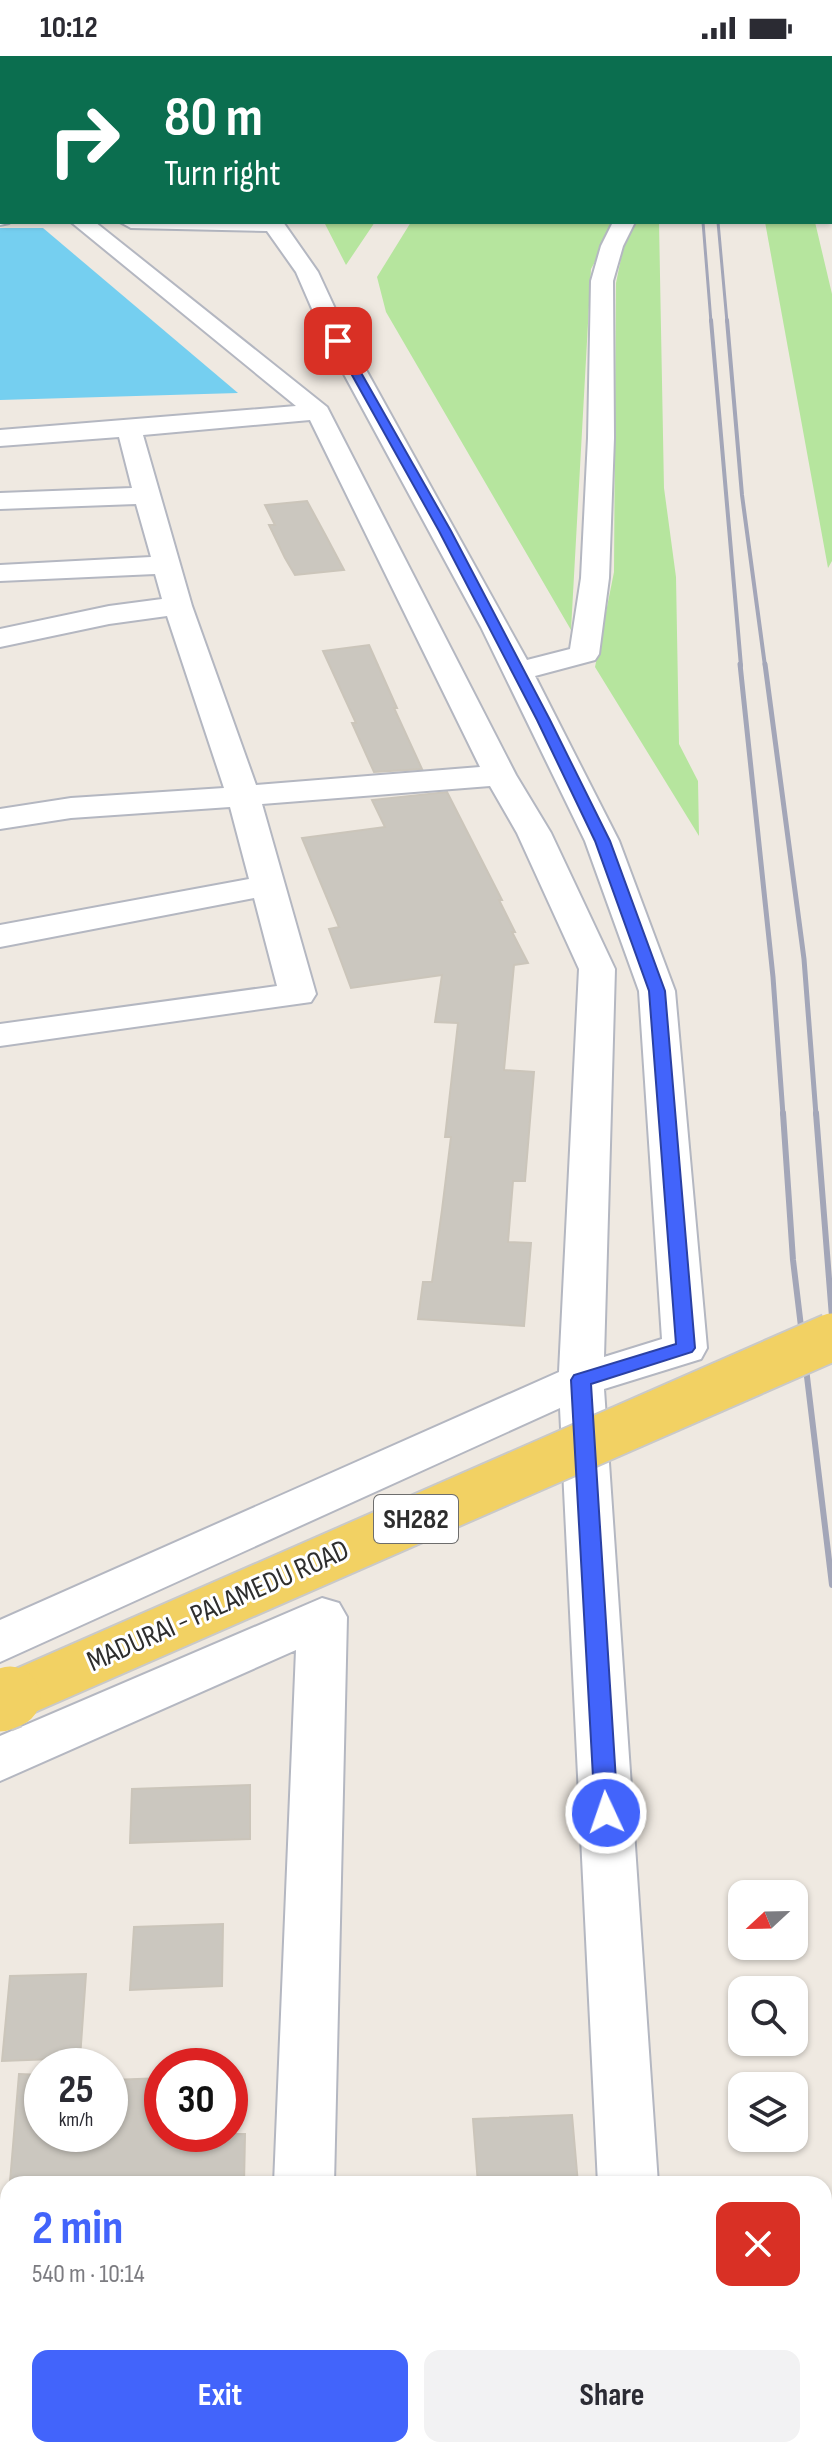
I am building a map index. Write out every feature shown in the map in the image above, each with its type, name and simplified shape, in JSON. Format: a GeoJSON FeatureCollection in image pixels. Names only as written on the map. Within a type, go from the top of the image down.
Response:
{"type":"FeatureCollection","features":[{"type":"Feature","properties":{"kind":"main road","name":"MADURAI - PALAMEDU ROAD"},"geometry":{"type":"LineString","coordinates":[[0,1701],[832,1337]]}},
{"type":"Feature","properties":{"kind":"street"},"geometry":{"type":"LineString","coordinates":[[84,224],[318,412],[500,775],[534,833],[597,969],[581,1380],[628,2176]]}},
{"type":"Feature","properties":{"kind":"street"},"geometry":{"type":"LineString","coordinates":[[0,1642],[581,1380],[685,1348],[657,991],[602,841],[445,531],[338,341],[307,272],[272,224]]}},
{"type":"Feature","properties":{"kind":"street"},"geometry":{"type":"LineString","coordinates":[[518,671],[584,654],[595,578],[602,281],[612,246],[623,224]]}},
{"type":"Feature","properties":{"kind":"street"},"geometry":{"type":"LineString","coordinates":[[0,438],[318,412]]}},
{"type":"Feature","properties":{"kind":"street"},"geometry":{"type":"LineString","coordinates":[[0,1035],[298,994],[243,796],[165,565],[129,429]]}},
{"type":"Feature","properties":{"kind":"street"},"geometry":{"type":"LineString","coordinates":[[0,501],[145,496]]}},
{"type":"Feature","properties":{"kind":"street"},"geometry":{"type":"LineString","coordinates":[[0,573],[165,565]]}},
{"type":"Feature","properties":{"kind":"street"},"geometry":{"type":"LineString","coordinates":[[0,638],[109,615],[178,606]]}},
{"type":"Feature","properties":{"kind":"street"},"geometry":{"type":"LineString","coordinates":[[0,819],[71,808],[500,775]]}},
{"type":"Feature","properties":{"kind":"street"},"geometry":{"type":"LineString","coordinates":[[0,936],[270,885]]}},
{"type":"Feature","properties":{"kind":"street"},"geometry":{"type":"LineString","coordinates":[[0,1759],[322,1617],[304,2176]]}},
{"type":"Feature","properties":{"kind":"green space"},"geometry":{"type":"Polygon","coordinates":[[[325,224],[374,224],[346,265],[325,224]]]}},
{"type":"Feature","properties":{"kind":"green space"},"geometry":{"type":"Polygon","coordinates":[[[410,224],[616,224],[591,269],[571,630],[386,312],[377,277],[410,224]]]}},
{"type":"Feature","properties":{"kind":"green space"},"geometry":{"type":"Polygon","coordinates":[[[634,224],[659,224],[664,488],[676,577],[679,744],[698,781],[699,836],[595,667],[614,572],[616,283],[624,244],[634,224]]]}},
{"type":"Feature","properties":{"kind":"green space"},"geometry":{"type":"Polygon","coordinates":[[[765,224],[815,224],[832,294],[832,561],[828,568],[765,224]]]}},
{"type":"Feature","properties":{"kind":"water"},"geometry":{"type":"Polygon","coordinates":[[[0,228],[43,228],[238,393],[0,400],[0,228]]]}},
{"type":"Feature","properties":{"kind":"building"},"geometry":{"type":"Polygon","coordinates":[[[307,501],[344,570],[295,575],[285,558],[269,525],[275,525],[265,505],[307,501]]]}},
{"type":"Feature","properties":{"kind":"building"},"geometry":{"type":"Polygon","coordinates":[[[369,645],[422,769],[374,772],[352,723],[356,723],[323,651],[369,645]]]}},
{"type":"Feature","properties":{"kind":"building"},"geometry":{"type":"Polygon","coordinates":[[[447,792],[502,900],[499,900],[528,963],[514,965],[504,1070],[534,1072],[525,1181],[513,1181],[508,1242],[531,1243],[524,1326],[418,1319],[423,1282],[432,1282],[442,1210],[451,1137],[445,1137],[458,1023],[435,1022],[442,975],[351,988],[329,929],[339,927],[302,838],[385,827],[372,800],[447,792]]]}},
{"type":"Feature","properties":{"kind":"building"},"geometry":{"type":"Polygon","coordinates":[[[250,1785],[250,1839],[130,1843],[132,1789],[250,1785]]]}},
{"type":"Feature","properties":{"kind":"building"},"geometry":{"type":"Polygon","coordinates":[[[223,1924],[222,1986],[130,1990],[134,1927],[223,1924]]]}},
{"type":"Feature","properties":{"kind":"building"},"geometry":{"type":"Polygon","coordinates":[[[86,1974],[81,2048],[24,2048],[24,2060],[2,2061],[10,1976],[86,1974]]]}},
{"type":"Feature","properties":{"kind":"building"},"geometry":{"type":"Polygon","coordinates":[[[19,2074],[24,2074],[24,2152],[128,2152],[128,2079],[144,2079],[144,2152],[245,2152],[244,2176],[10,2176],[19,2074]]]}},
{"type":"Feature","properties":{"kind":"building"},"geometry":{"type":"Polygon","coordinates":[[[572,2115],[577,2176],[477,2176],[473,2119],[572,2115]]]}},
{"type":"Feature","properties":{"kind":"railway"},"geometry":{"type":"LineString","coordinates":[[703,224],[711,322]]}},
{"type":"Feature","properties":{"kind":"railway"},"geometry":{"type":"LineString","coordinates":[[718,224],[727,322]]}},
{"type":"Feature","properties":{"kind":"railway"},"geometry":{"type":"LineString","coordinates":[[711,320],[741,666]]}},
{"type":"Feature","properties":{"kind":"railway"},"geometry":{"type":"LineString","coordinates":[[727,320],[742,495],[765,666]]}},
{"type":"Feature","properties":{"kind":"railway"},"geometry":{"type":"LineString","coordinates":[[740,664],[773,977],[783,1115]]}},
{"type":"Feature","properties":{"kind":"railway"},"geometry":{"type":"LineString","coordinates":[[765,664],[804,959],[816,1115]]}},
{"type":"Feature","properties":{"kind":"railway"},"geometry":{"type":"LineString","coordinates":[[783,1113],[793,1260],[832,1585]]}},
{"type":"Feature","properties":{"kind":"railway"},"geometry":{"type":"LineString","coordinates":[[816,1113],[832,1317]]}},
{"type":"Feature","properties":{"kind":"route"},"geometry":{"type":"LineString","coordinates":[[338,341],[445,531],[543,720],[602,841],[657,991],[685,1348],[581,1380],[606,1813]]}}]}
